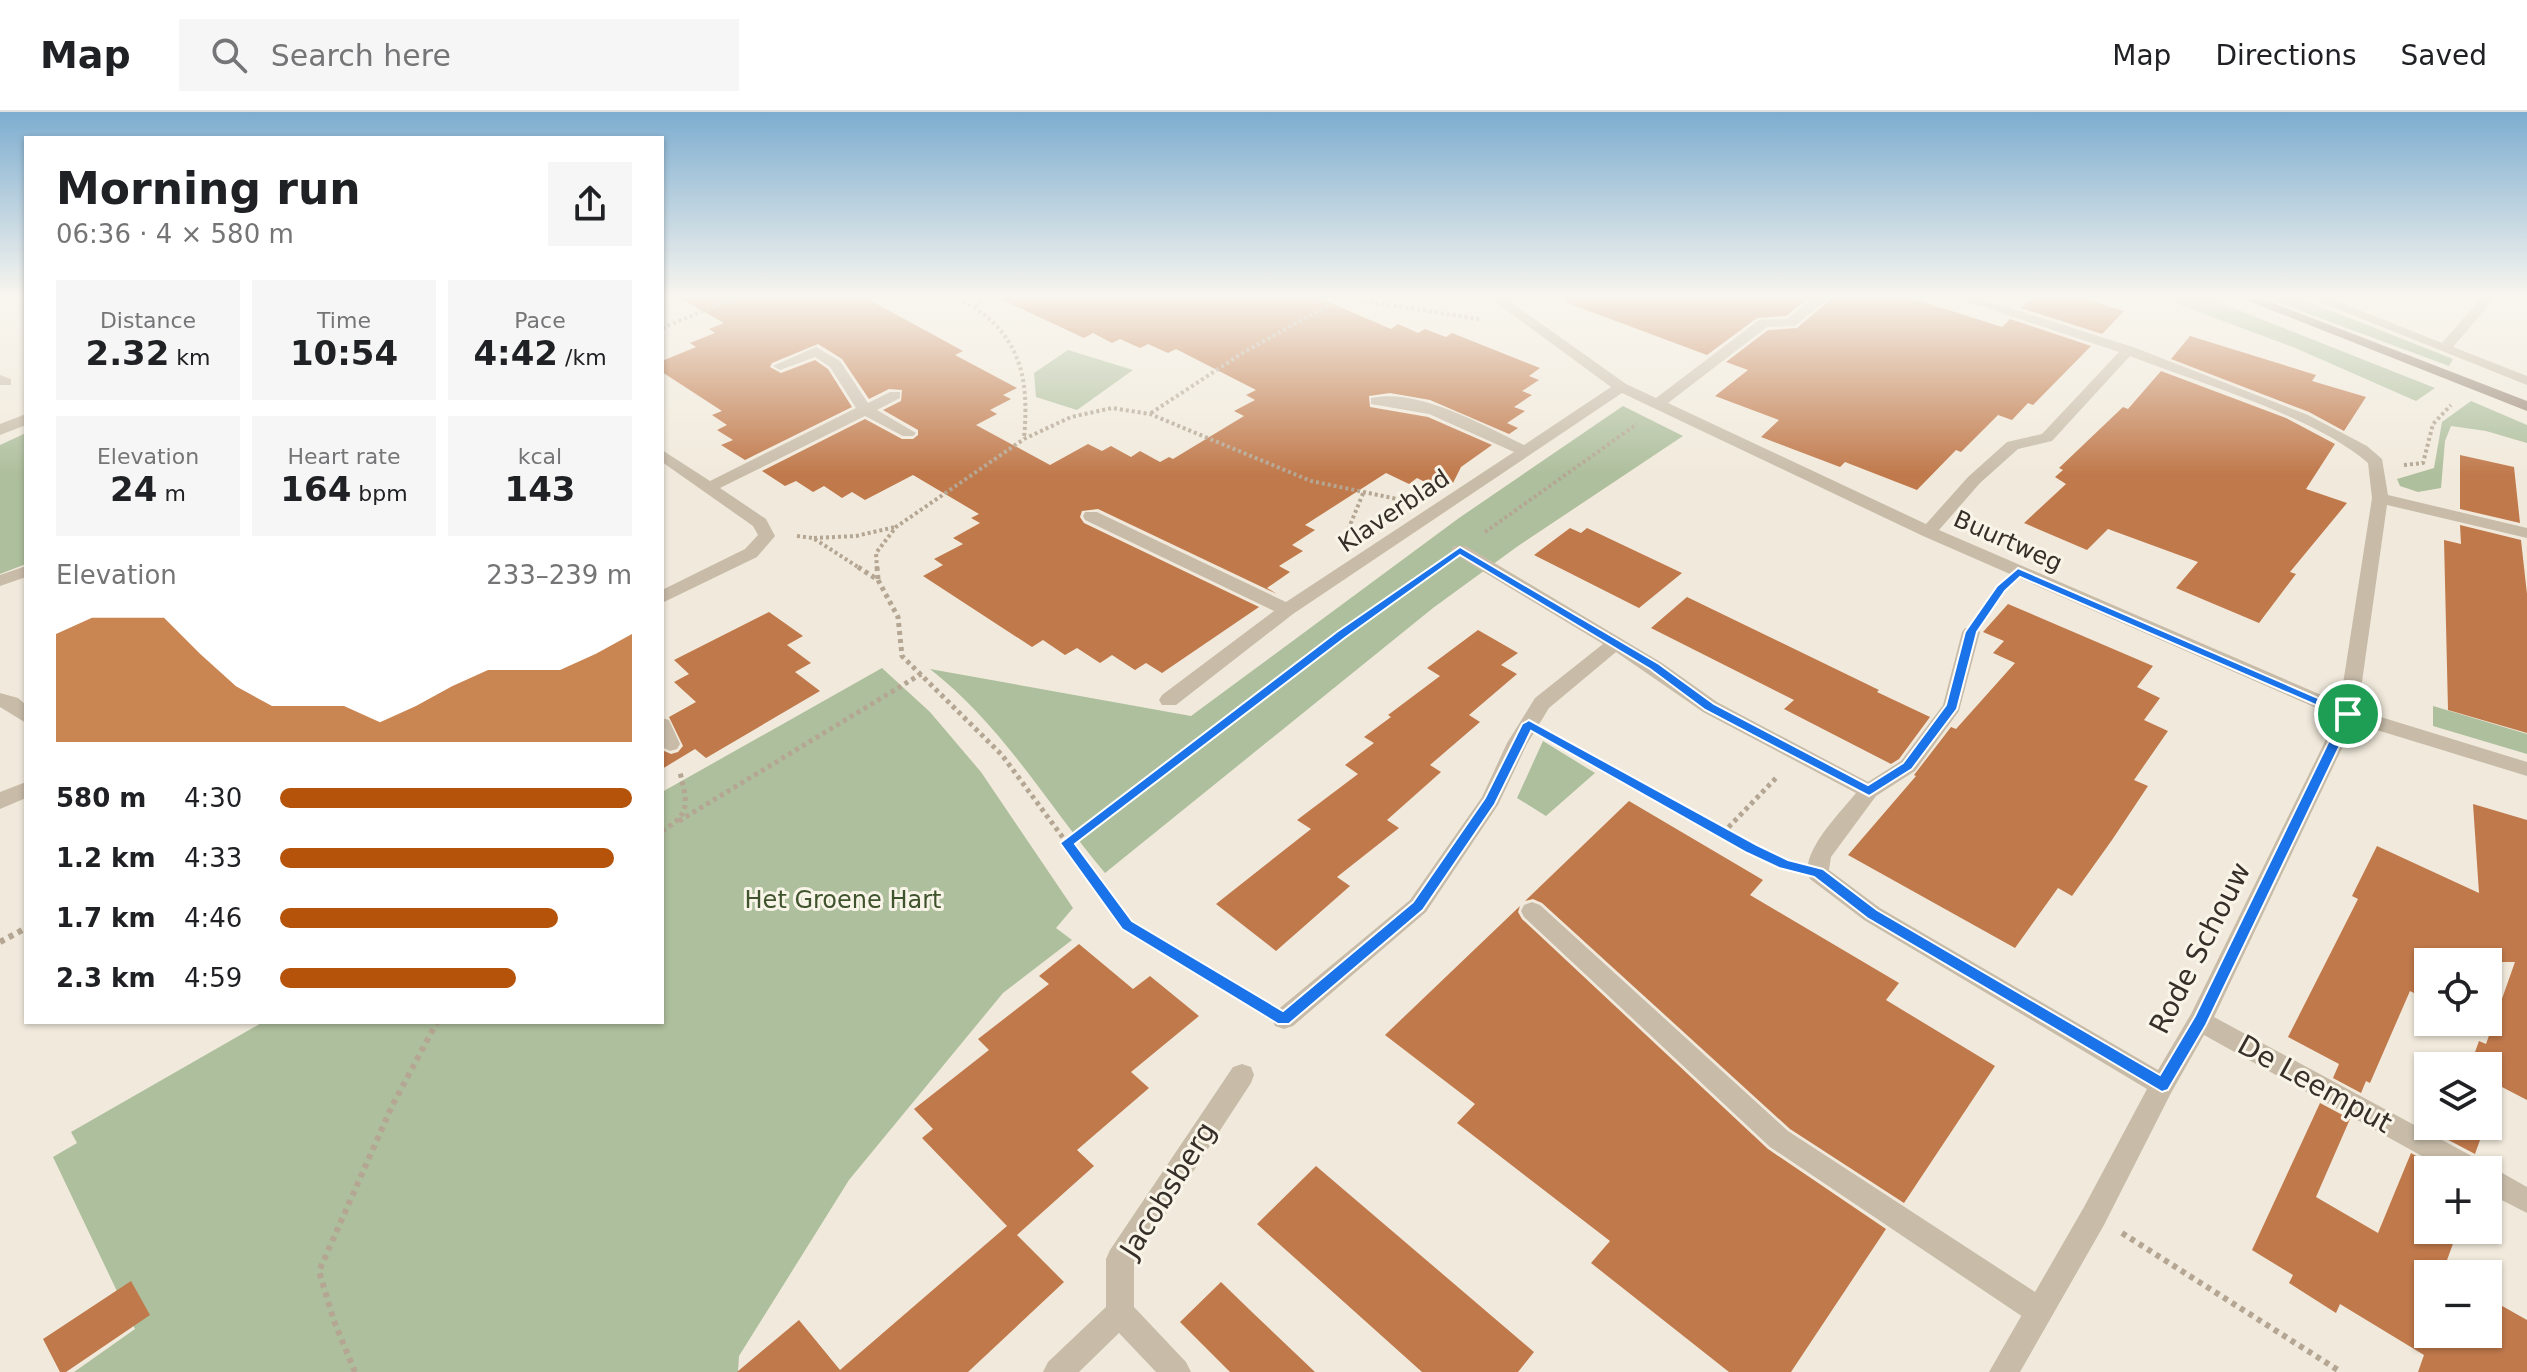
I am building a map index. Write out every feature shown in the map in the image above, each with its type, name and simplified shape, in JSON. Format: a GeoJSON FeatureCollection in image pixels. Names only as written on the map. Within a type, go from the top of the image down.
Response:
{"type":"FeatureCollection","features":[{"type":"Feature","properties":{"kind":"main road"},"geometry":{"type":"LineString","coordinates":[[2400,357],[2527,406]]}},
{"type":"Feature","properties":{"kind":"street"},"geometry":{"type":"LineString","coordinates":[[780,366],[802,357]]}},
{"type":"Feature","properties":{"kind":"street"},"geometry":{"type":"LineString","coordinates":[[824,357],[835,364],[865,410],[908,433]]}},
{"type":"Feature","properties":{"kind":"street","name":"Buurtweg"},"geometry":{"type":"LineString","coordinates":[[1579,357],[1621,387],[1656,405],[2018,572],[2348,714],[2527,769]]}},
{"type":"Feature","properties":{"kind":"street"},"geometry":{"type":"LineString","coordinates":[[1656,405],[1719,357]]}},
{"type":"Feature","properties":{"kind":"street"},"geometry":{"type":"LineString","coordinates":[[1929,532],[1974,480],[2013,445],[2047,438],[2122,357]]}},
{"type":"Feature","properties":{"kind":"street"},"geometry":{"type":"LineString","coordinates":[[2146,357],[2303,418],[2361,449],[2376,462]]}},
{"type":"Feature","properties":{"kind":"street"},"geometry":{"type":"LineString","coordinates":[[2467,357],[2527,381]]}},
{"type":"Feature","properties":{"kind":"street","name":"Klaverblad"},"geometry":{"type":"LineString","coordinates":[[1169,700],[1287,610],[1621,387]]}},
{"type":"Feature","properties":{"kind":"street"},"geometry":{"type":"LineString","coordinates":[[710,487],[895,395]]}},
{"type":"Feature","properties":{"kind":"street"},"geometry":{"type":"LineString","coordinates":[[1376,401],[1405,402],[1424,407],[1527,452]]}},
{"type":"Feature","properties":{"kind":"street"},"geometry":{"type":"LineString","coordinates":[[0,430],[24,420]]}},
{"type":"Feature","properties":{"kind":"street"},"geometry":{"type":"LineString","coordinates":[[664,456],[760,523],[767,536],[751,553],[664,596]]}},
{"type":"Feature","properties":{"kind":"street","name":"Rode Schouw"},"geometry":{"type":"LineString","coordinates":[[2004,1372],[2094,1216],[2162,1085],[2200,1021],[2348,714],[2380,498],[2376,462]]}},
{"type":"Feature","properties":{"kind":"street"},"geometry":{"type":"LineString","coordinates":[[2380,498],[2527,533]]}},
{"type":"Feature","properties":{"kind":"street"},"geometry":{"type":"LineString","coordinates":[[1091,516],[1287,610]]}},
{"type":"Feature","properties":{"kind":"street"},"geometry":{"type":"LineString","coordinates":[[1460,550],[1655,667],[1710,707],[1869,791]]}},
{"type":"Feature","properties":{"kind":"street"},"geometry":{"type":"LineString","coordinates":[[0,581],[24,572]]}},
{"type":"Feature","properties":{"kind":"street"},"geometry":{"type":"LineString","coordinates":[[1971,632],[1952,706],[1908,766],[1869,791],[1820,855],[1818,873],[1872,914],[2162,1085]]}},
{"type":"Feature","properties":{"kind":"street"},"geometry":{"type":"LineString","coordinates":[[1284,1019],[1418,906],[1491,800],[1542,703],[1614,644]]}},
{"type":"Feature","properties":{"kind":"street"},"geometry":{"type":"LineString","coordinates":[[0,700],[11,703],[24,714]]}},
{"type":"Feature","properties":{"kind":"street"},"geometry":{"type":"LineString","coordinates":[[0,801],[24,790]]}},
{"type":"Feature","properties":{"kind":"street"},"geometry":{"type":"LineString","coordinates":[[1532,911],[1779,1139],[2039,1311]]}},
{"type":"Feature","properties":{"kind":"street","name":"De Leemput"},"geometry":{"type":"LineString","coordinates":[[2200,1021],[2446,1156]]}},
{"type":"Feature","properties":{"kind":"street","name":"Jacobsberg"},"geometry":{"type":"LineString","coordinates":[[1120,1313],[1120,1259],[1242,1075]]}},
{"type":"Feature","properties":{"kind":"street"},"geometry":{"type":"LineString","coordinates":[[2502,1187],[2527,1201]]}},
{"type":"Feature","properties":{"kind":"street"},"geometry":{"type":"LineString","coordinates":[[1058,1372],[1120,1313],[1176,1372]]}},
{"type":"Feature","properties":{"kind":"path"},"geometry":{"type":"LineString","coordinates":[[1015,357],[1023,370],[1028,403],[1024,439]]}},
{"type":"Feature","properties":{"kind":"path"},"geometry":{"type":"LineString","coordinates":[[1150,414],[1237,357]]}},
{"type":"Feature","properties":{"kind":"path"},"geometry":{"type":"LineString","coordinates":[[2376,462],[2418,466],[2423,463],[2433,424],[2448,408],[2479,387]]}},
{"type":"Feature","properties":{"kind":"path"},"geometry":{"type":"LineString","coordinates":[[1067,843],[1342,634],[1647,417],[1656,405]]}},
{"type":"Feature","properties":{"kind":"path"},"geometry":{"type":"LineString","coordinates":[[1284,1019],[1127,925],[1002,755],[902,656],[898,617],[878,580],[876,553],[896,527],[1024,439],[1071,417],[1112,408],[1150,414],[1311,481],[1442,508]]}},
{"type":"Feature","properties":{"kind":"path"},"geometry":{"type":"LineString","coordinates":[[767,536],[856,536],[896,527]]}},
{"type":"Feature","properties":{"kind":"path"},"geometry":{"type":"LineString","coordinates":[[813,538],[878,580]]}},
{"type":"Feature","properties":{"kind":"path"},"geometry":{"type":"LineString","coordinates":[[1971,632],[2001,588],[2018,572]]}},
{"type":"Feature","properties":{"kind":"path"},"geometry":{"type":"LineString","coordinates":[[664,830],[921,674]]}},
{"type":"Feature","properties":{"kind":"path"},"geometry":{"type":"LineString","coordinates":[[1529,724],[1723,833],[1784,864],[1818,873]]}},
{"type":"Feature","properties":{"kind":"path"},"geometry":{"type":"LineString","coordinates":[[666,735],[686,791],[687,804],[679,821]]}},
{"type":"Feature","properties":{"kind":"path"},"geometry":{"type":"LineString","coordinates":[[1723,833],[1799,754]]}},
{"type":"Feature","properties":{"kind":"path"},"geometry":{"type":"LineString","coordinates":[[0,942],[24,929]]}},
{"type":"Feature","properties":{"kind":"path"},"geometry":{"type":"LineString","coordinates":[[355,1372],[334,1321],[319,1271],[392,1106],[436,1024]]}},
{"type":"Feature","properties":{"kind":"path"},"geometry":{"type":"LineString","coordinates":[[2094,1216],[2341,1372]]}},
{"type":"Feature","properties":{"kind":"green space"},"geometry":{"type":"Polygon","coordinates":[[[1058,357],[1090,357],[1133,370],[1077,410],[1036,397],[1034,373],[1058,357]]]}},
{"type":"Feature","properties":{"kind":"green space"},"geometry":{"type":"Polygon","coordinates":[[[2315,357],[2356,357],[2435,388],[2416,401],[2315,357]]]}},
{"type":"Feature","properties":{"kind":"green space"},"geometry":{"type":"Polygon","coordinates":[[[2424,357],[2447,357],[2453,359],[2449,366],[2424,357]]]}},
{"type":"Feature","properties":{"kind":"green space"},"geometry":{"type":"Polygon","coordinates":[[[2471,401],[2527,425],[2527,443],[2486,431],[2451,426],[2445,441],[2441,488],[2418,492],[2400,486],[2397,479],[2434,468],[2442,422],[2471,401]]]}},
{"type":"Feature","properties":{"kind":"green space"},"geometry":{"type":"Polygon","coordinates":[[[1623,406],[1683,436],[1518,546],[1433,608],[1105,873],[1002,740],[956,691],[930,669],[1191,716],[1459,518],[1623,406]]]}},
{"type":"Feature","properties":{"kind":"green space"},"geometry":{"type":"Polygon","coordinates":[[[24,434],[24,565],[0,574],[0,445],[24,434]]]}},
{"type":"Feature","properties":{"kind":"green space","name":"Het Groene Hart"},"geometry":{"type":"Polygon","coordinates":[[[882,668],[930,712],[981,772],[1073,908],[1056,928],[1072,940],[1003,993],[849,1180],[739,1356],[738,1372],[74,1372],[135,1329],[53,1157],[77,1143],[71,1132],[260,1024],[664,1024],[664,791],[882,668]]]}},
{"type":"Feature","properties":{"kind":"green space"},"geometry":{"type":"Polygon","coordinates":[[[2433,706],[2527,734],[2527,754],[2433,726],[2433,706]]]}},
{"type":"Feature","properties":{"kind":"green space"},"geometry":{"type":"Polygon","coordinates":[[[1543,741],[1595,773],[1546,816],[1517,798],[1543,741]]]}},
{"type":"Feature","properties":{"kind":"building"},"geometry":{"type":"Polygon","coordinates":[[[672,357],[787,357],[772,363],[770,367],[781,373],[815,360],[828,369],[852,407],[745,460],[721,445],[733,440],[717,430],[727,425],[712,415],[722,411],[664,373],[664,360],[672,357]]]}},
{"type":"Feature","properties":{"kind":"building"},"geometry":{"type":"Polygon","coordinates":[[[838,357],[958,357],[1017,388],[1003,395],[1011,399],[990,410],[997,414],[976,425],[1050,465],[1088,444],[1102,451],[1111,446],[1131,457],[1140,451],[1160,462],[1169,457],[1173,459],[1244,416],[1234,411],[1255,400],[1246,395],[1256,390],[1191,357],[1512,357],[1540,368],[1529,376],[1539,380],[1522,391],[1532,395],[1514,407],[1525,411],[1507,423],[1518,428],[1509,434],[1430,400],[1390,393],[1369,396],[1370,407],[1428,417],[1492,445],[1461,467],[1453,483],[1444,478],[1433,486],[1417,478],[1409,484],[1386,473],[1305,525],[1315,530],[1292,545],[1303,551],[1279,566],[1290,572],[1267,588],[1277,594],[1098,509],[1082,511],[1080,517],[1084,523],[1259,607],[1162,673],[1146,663],[1135,670],[1112,655],[1100,663],[1077,648],[1065,655],[1043,640],[1032,647],[923,576],[943,565],[934,559],[963,544],[953,538],[980,523],[971,518],[979,514],[913,475],[865,500],[852,492],[842,498],[824,486],[813,492],[796,481],[785,486],[762,471],[865,419],[902,439],[913,439],[918,435],[918,430],[883,410],[901,401],[902,390],[889,389],[869,399],[838,357]]]}},
{"type":"Feature","properties":{"kind":"building"},"geometry":{"type":"Polygon","coordinates":[[[1733,357],[2080,357],[2033,405],[2028,403],[2012,420],[1998,415],[1961,452],[1956,450],[1917,490],[1845,462],[1840,467],[1761,437],[1779,420],[1715,396],[1748,370],[1726,362],[1733,357]]]}},
{"type":"Feature","properties":{"kind":"building"},"geometry":{"type":"Polygon","coordinates":[[[2257,357],[2316,375],[2312,381],[2366,397],[2344,431],[2309,412],[2171,359],[2257,357]]]}},
{"type":"Feature","properties":{"kind":"building"},"geometry":{"type":"Polygon","coordinates":[[[2161,371],[2286,418],[2335,444],[2306,489],[2347,503],[2290,572],[2296,574],[2259,623],[2176,588],[2198,562],[2108,529],[2087,550],[2024,523],[2066,484],[2055,477],[2063,470],[2059,468],[2123,407],[2128,409],[2161,371]]]}},
{"type":"Feature","properties":{"kind":"building"},"geometry":{"type":"Polygon","coordinates":[[[2460,455],[2514,467],[2520,523],[2460,509],[2460,455]]]}},
{"type":"Feature","properties":{"kind":"building"},"geometry":{"type":"Polygon","coordinates":[[[2460,525],[2521,540],[2527,594],[2527,733],[2448,710],[2444,540],[2461,544],[2460,525]]]}},
{"type":"Feature","properties":{"kind":"building"},"geometry":{"type":"Polygon","coordinates":[[[1570,528],[1581,533],[1587,528],[1682,573],[1639,608],[1534,555],[1570,528]]]}},
{"type":"Feature","properties":{"kind":"building"},"geometry":{"type":"Polygon","coordinates":[[[1687,597],[1930,717],[1899,759],[1891,764],[1784,709],[1794,700],[1651,628],[1687,597]]]}},
{"type":"Feature","properties":{"kind":"building"},"geometry":{"type":"Polygon","coordinates":[[[2008,604],[2153,666],[2137,687],[2160,698],[2144,720],[2168,731],[2134,780],[2148,786],[2112,840],[2072,896],[2058,888],[2015,948],[1848,855],[1916,776],[1951,727],[1956,729],[2015,663],[1993,653],[2004,641],[1983,632],[2008,604]]]}},
{"type":"Feature","properties":{"kind":"building"},"geometry":{"type":"Polygon","coordinates":[[[769,612],[803,636],[787,645],[811,663],[795,672],[820,691],[706,758],[695,749],[664,768],[664,751],[671,754],[683,746],[669,717],[696,702],[674,682],[689,674],[674,660],[769,612]]]}},
{"type":"Feature","properties":{"kind":"building"},"geometry":{"type":"Polygon","coordinates":[[[1478,630],[1518,653],[1501,665],[1517,674],[1469,715],[1480,722],[1430,765],[1441,772],[1387,820],[1399,828],[1337,877],[1350,886],[1276,951],[1216,904],[1311,829],[1297,820],[1358,774],[1345,765],[1374,743],[1364,737],[1440,676],[1427,668],[1478,630]]]}},
{"type":"Feature","properties":{"kind":"building"},"geometry":{"type":"Polygon","coordinates":[[[1629,801],[1763,880],[1750,895],[1899,983],[1886,1000],[1995,1066],[1904,1203],[1790,1129],[1542,903],[1533,899],[1525,901],[1629,801]]]}},
{"type":"Feature","properties":{"kind":"building"},"geometry":{"type":"Polygon","coordinates":[[[2473,804],[2527,820],[2527,1100],[2502,1087],[2502,1052],[2475,1052],[2479,1041],[2486,1044],[2489,1036],[2502,1036],[2502,999],[2515,962],[2502,962],[2502,948],[2414,948],[2414,993],[2410,991],[2370,1083],[2366,1081],[2361,1093],[2333,1078],[2339,1064],[2288,1037],[2358,899],[2352,896],[2377,846],[2479,893],[2473,804]]]}},
{"type":"Feature","properties":{"kind":"building"},"geometry":{"type":"Polygon","coordinates":[[[1520,906],[1518,912],[1522,919],[1768,1149],[1886,1229],[1791,1372],[1729,1372],[1591,1263],[1610,1241],[1457,1123],[1475,1104],[1385,1035],[1520,906]]]}},
{"type":"Feature","properties":{"kind":"building"},"geometry":{"type":"Polygon","coordinates":[[[1079,944],[1133,989],[1150,976],[1199,1016],[1131,1072],[1149,1088],[1077,1150],[1094,1166],[1017,1235],[1064,1282],[968,1372],[737,1372],[799,1320],[840,1370],[1007,1226],[922,1138],[933,1129],[914,1109],[989,1050],[978,1039],[1049,984],[1039,976],[1079,944]]]}},
{"type":"Feature","properties":{"kind":"building"},"geometry":{"type":"Polygon","coordinates":[[[2320,1103],[2350,1119],[2316,1197],[2378,1233],[2411,1153],[2416,1156],[2414,1244],[2453,1244],[2447,1260],[2414,1260],[2414,1348],[2502,1348],[2502,1306],[2527,1320],[2527,1372],[2418,1372],[2424,1355],[2340,1304],[2336,1313],[2289,1283],[2293,1275],[2252,1250],[2320,1103]]]}},
{"type":"Feature","properties":{"kind":"building"},"geometry":{"type":"Polygon","coordinates":[[[2448,1140],[2480,1140],[2475,1154],[2448,1140]]]}},
{"type":"Feature","properties":{"kind":"building"},"geometry":{"type":"Polygon","coordinates":[[[1316,1166],[1534,1352],[1518,1372],[1422,1372],[1257,1224],[1316,1166]]]}},
{"type":"Feature","properties":{"kind":"building"},"geometry":{"type":"Polygon","coordinates":[[[131,1281],[150,1315],[66,1372],[60,1372],[43,1339],[131,1281]]]}},
{"type":"Feature","properties":{"kind":"building"},"geometry":{"type":"Polygon","coordinates":[[[1221,1282],[1315,1372],[1230,1372],[1180,1322],[1221,1282]]]}},
{"type":"Feature","properties":{"kind":"route"},"geometry":{"type":"LineString","coordinates":[[1460,550],[1655,667],[1710,707],[1869,791],[1908,766],[1952,706],[1971,632],[2001,588],[2018,572],[2348,714],[2200,1021],[2162,1085],[1872,914],[1818,873],[1784,864],[1752,849],[1529,724],[1491,800],[1418,906],[1284,1019],[1127,925],[1067,843],[1342,634],[1460,550]]}}]}
